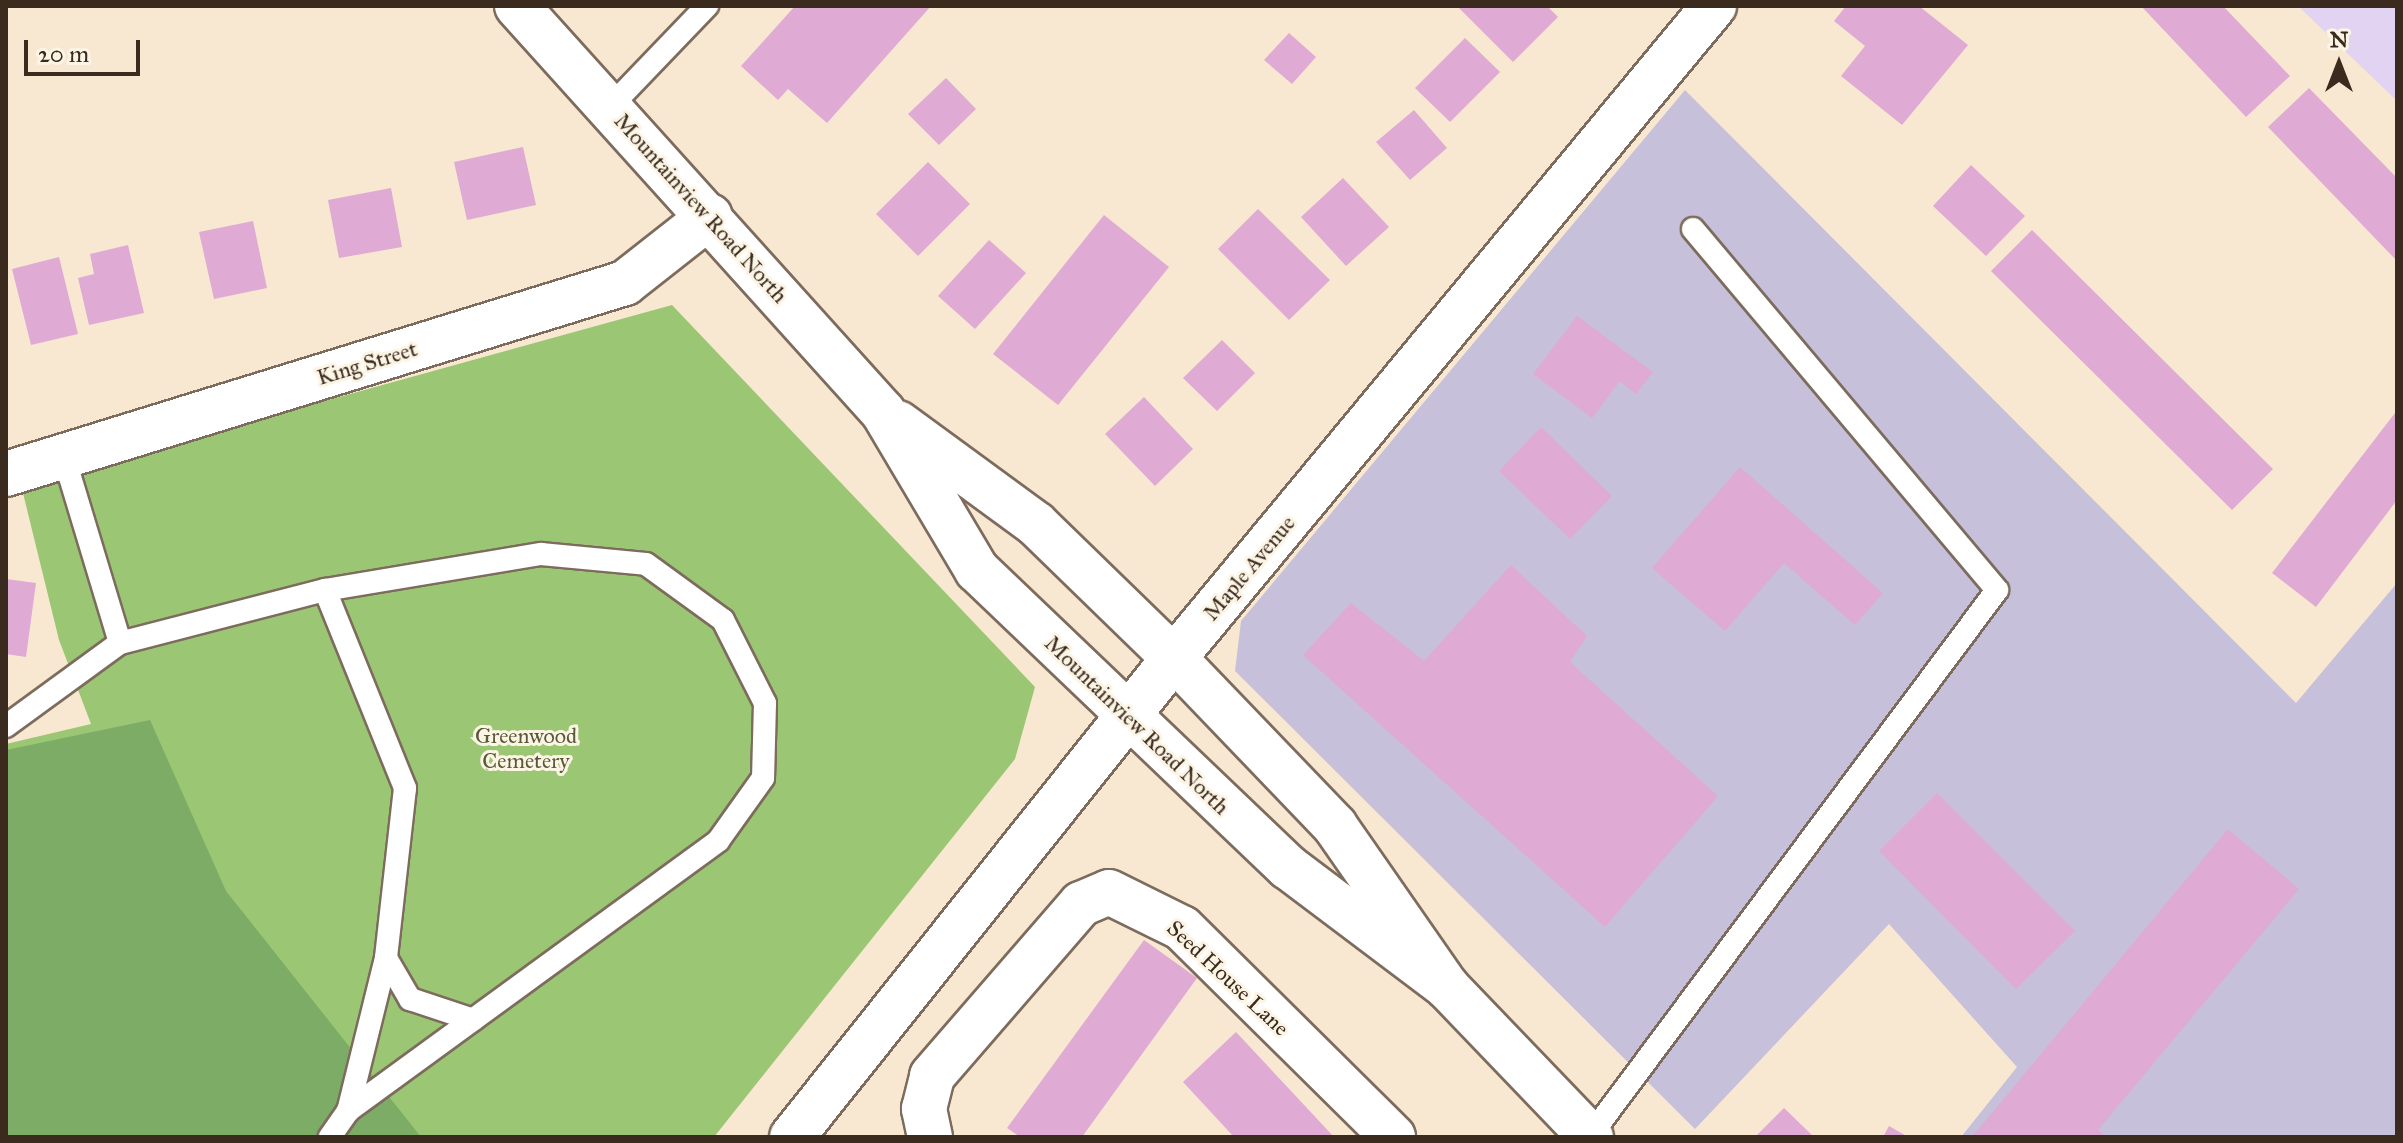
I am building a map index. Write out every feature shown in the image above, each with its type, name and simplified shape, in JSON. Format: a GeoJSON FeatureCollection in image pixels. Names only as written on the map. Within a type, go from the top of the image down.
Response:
{"type":"FeatureCollection","features":[{"type":"Feature","properties":{"kind":"main road","name":"Mountainview Road North"},"geometry":{"type":"LineString","coordinates":[[517,6],[611,106],[883,412],[977,570],[1127,719],[1288,867],[1447,987],[1591,1136]]}},
{"type":"Feature","properties":{"kind":"main road","name":"Maple Avenue"},"geometry":{"type":"LineString","coordinates":[[792,1137],[1174,658],[1714,6]]}},
{"type":"Feature","properties":{"kind":"main road","name":"King Street"},"geometry":{"type":"LineString","coordinates":[[6,474],[625,283],[710,216]]}},
{"type":"Feature","properties":{"kind":"main road","name":"Mountainview Road North"},"geometry":{"type":"LineString","coordinates":[[883,412],[1036,524],[1174,658],[1335,826],[1447,987]]}},
{"type":"Feature","properties":{"kind":"main road","name":"Seed House Lane"},"geometry":{"type":"LineString","coordinates":[[930,1137],[924,1109],[932,1076],[1081,904],[1109,892],[1182,928],[1393,1137]]}},
{"type":"Feature","properties":{"kind":"lane"},"geometry":{"type":"LineString","coordinates":[[611,106],[707,6]]}},
{"type":"Feature","properties":{"kind":"lane"},"geometry":{"type":"LineString","coordinates":[[1591,1136],[1997,590],[1693,229]]}},
{"type":"Feature","properties":{"kind":"lane"},"geometry":{"type":"LineString","coordinates":[[64,457],[120,643]]}},
{"type":"Feature","properties":{"kind":"lane"},"geometry":{"type":"LineString","coordinates":[[6,726],[120,643],[325,590],[541,554],[646,564],[723,620],[765,703],[763,778],[718,841],[348,1111],[330,1137]]}},
{"type":"Feature","properties":{"kind":"lane"},"geometry":{"type":"LineString","coordinates":[[325,590],[405,788],[386,958],[348,1111]]}},
{"type":"Feature","properties":{"kind":"lane"},"geometry":{"type":"LineString","coordinates":[[386,958],[410,999],[473,1020]]}},
{"type":"Feature","properties":{"kind":"shaded area"},"geometry":{"type":"Polygon","coordinates":[[[2298,6],[2397,6],[2397,101],[2298,6]]]}},
{"type":"Feature","properties":{"kind":"shaded area"},"geometry":{"type":"Polygon","coordinates":[[[1685,90],[2296,703],[2397,583],[2397,1137],[1961,1137],[2017,1067],[1889,924],[1695,1129],[1235,671],[1241,621],[1685,90]]]}},
{"type":"Feature","properties":{"kind":"green space","name":"Greenwood Cemetery"},"geometry":{"type":"Polygon","coordinates":[[[672,305],[1035,687],[1015,759],[714,1137],[6,1137],[6,744],[91,724],[59,640],[21,485],[672,305]]]}},
{"type":"Feature","properties":{"kind":"green space"},"geometry":{"type":"Polygon","coordinates":[[[150,720],[226,891],[421,1137],[6,1137],[6,750],[150,720]]]}},
{"type":"Feature","properties":{"kind":"building"},"geometry":{"type":"Polygon","coordinates":[[[795,6],[931,6],[827,123],[788,89],[778,100],[741,66],[795,6]]]}},
{"type":"Feature","properties":{"kind":"building"},"geometry":{"type":"Polygon","coordinates":[[[1457,6],[1547,6],[1558,17],[1513,62],[1457,6]]]}},
{"type":"Feature","properties":{"kind":"building"},"geometry":{"type":"Polygon","coordinates":[[[1846,6],[1919,6],[1968,45],[1902,125],[1841,76],[1865,46],[1834,21],[1846,6]]]}},
{"type":"Feature","properties":{"kind":"building"},"geometry":{"type":"Polygon","coordinates":[[[2141,6],[2223,6],[2290,76],[2246,117],[2141,6]]]}},
{"type":"Feature","properties":{"kind":"building"},"geometry":{"type":"Polygon","coordinates":[[[1289,33],[1316,57],[1292,84],[1264,60],[1289,33]]]}},
{"type":"Feature","properties":{"kind":"building"},"geometry":{"type":"Polygon","coordinates":[[[1465,38],[1500,72],[1450,122],[1415,88],[1465,38]]]}},
{"type":"Feature","properties":{"kind":"building"},"geometry":{"type":"Polygon","coordinates":[[[946,78],[976,109],[939,145],[908,114],[946,78]]]}},
{"type":"Feature","properties":{"kind":"building"},"geometry":{"type":"Polygon","coordinates":[[[2309,88],[2397,178],[2397,261],[2268,127],[2309,88]]]}},
{"type":"Feature","properties":{"kind":"building"},"geometry":{"type":"Polygon","coordinates":[[[1414,110],[1447,148],[1410,180],[1376,142],[1414,110]]]}},
{"type":"Feature","properties":{"kind":"building"},"geometry":{"type":"Polygon","coordinates":[[[523,147],[536,205],[467,220],[454,162],[523,147]]]}},
{"type":"Feature","properties":{"kind":"building"},"geometry":{"type":"Polygon","coordinates":[[[928,162],[970,204],[918,256],[876,214],[928,162]]]}},
{"type":"Feature","properties":{"kind":"building"},"geometry":{"type":"Polygon","coordinates":[[[1971,165],[2025,216],[1986,256],[1933,206],[1971,165]]]}},
{"type":"Feature","properties":{"kind":"building"},"geometry":{"type":"Polygon","coordinates":[[[1343,178],[1389,227],[1346,266],[1301,217],[1343,178]]]}},
{"type":"Feature","properties":{"kind":"building"},"geometry":{"type":"Polygon","coordinates":[[[391,188],[402,247],[339,258],[328,200],[391,188]]]}},
{"type":"Feature","properties":{"kind":"building"},"geometry":{"type":"Polygon","coordinates":[[[1258,209],[1330,280],[1289,320],[1218,249],[1258,209]]]}},
{"type":"Feature","properties":{"kind":"building"},"geometry":{"type":"Polygon","coordinates":[[[1104,215],[1169,267],[1058,405],[993,354],[1104,215]]]}},
{"type":"Feature","properties":{"kind":"building"},"geometry":{"type":"Polygon","coordinates":[[[253,221],[267,288],[214,299],[199,232],[253,221]]]}},
{"type":"Feature","properties":{"kind":"building"},"geometry":{"type":"Polygon","coordinates":[[[2032,230],[2273,469],[2232,510],[1991,271],[2032,230]]]}},
{"type":"Feature","properties":{"kind":"building"},"geometry":{"type":"Polygon","coordinates":[[[989,240],[1026,273],[975,329],[938,296],[989,240]]]}},
{"type":"Feature","properties":{"kind":"building"},"geometry":{"type":"Polygon","coordinates":[[[128,245],[144,313],[89,325],[78,278],[94,274],[90,254],[128,245]]]}},
{"type":"Feature","properties":{"kind":"building"},"geometry":{"type":"Polygon","coordinates":[[[59,257],[78,334],[31,345],[12,269],[59,257]]]}},
{"type":"Feature","properties":{"kind":"building"},"geometry":{"type":"Polygon","coordinates":[[[1577,316],[1653,372],[1636,394],[1620,381],[1592,418],[1533,374],[1577,316]]]}},
{"type":"Feature","properties":{"kind":"building"},"geometry":{"type":"Polygon","coordinates":[[[1222,340],[1255,373],[1217,411],[1183,378],[1222,340]]]}},
{"type":"Feature","properties":{"kind":"building"},"geometry":{"type":"Polygon","coordinates":[[[1144,397],[1193,449],[1155,486],[1105,434],[1144,397]]]}},
{"type":"Feature","properties":{"kind":"building"},"geometry":{"type":"Polygon","coordinates":[[[2395,413],[2397,500],[2316,607],[2272,573],[2395,413]]]}},
{"type":"Feature","properties":{"kind":"building"},"geometry":{"type":"Polygon","coordinates":[[[1541,427],[1612,496],[1570,539],[1499,471],[1541,427]]]}},
{"type":"Feature","properties":{"kind":"building"},"geometry":{"type":"Polygon","coordinates":[[[1740,467],[1883,593],[1855,625],[1784,563],[1725,631],[1652,568],[1740,467]]]}},
{"type":"Feature","properties":{"kind":"building"},"geometry":{"type":"Polygon","coordinates":[[[1511,565],[1587,636],[1570,662],[1718,796],[1605,927],[1303,655],[1351,603],[1424,661],[1511,565]]]}},
{"type":"Feature","properties":{"kind":"building"},"geometry":{"type":"Polygon","coordinates":[[[6,579],[36,583],[26,657],[6,654],[6,579]]]}},
{"type":"Feature","properties":{"kind":"building"},"geometry":{"type":"Polygon","coordinates":[[[1937,793],[2075,931],[2016,989],[1879,851],[1937,793]]]}},
{"type":"Feature","properties":{"kind":"building"},"geometry":{"type":"Polygon","coordinates":[[[2228,829],[2299,889],[2098,1130],[2106,1137],[1972,1137],[2228,829]]]}},
{"type":"Feature","properties":{"kind":"building"},"geometry":{"type":"Polygon","coordinates":[[[1144,940],[1197,978],[1082,1137],[1020,1137],[1007,1128],[1144,940]]]}},
{"type":"Feature","properties":{"kind":"building"},"geometry":{"type":"Polygon","coordinates":[[[1236,1032],[1334,1137],[1234,1137],[1183,1082],[1236,1032]]]}},
{"type":"Feature","properties":{"kind":"building"},"geometry":{"type":"Polygon","coordinates":[[[1784,1108],[1814,1137],[1755,1137],[1784,1108]]]}},
{"type":"Feature","properties":{"kind":"building"},"geometry":{"type":"Polygon","coordinates":[[[1889,1126],[1908,1137],[1883,1137],[1889,1126]]]}}]}
